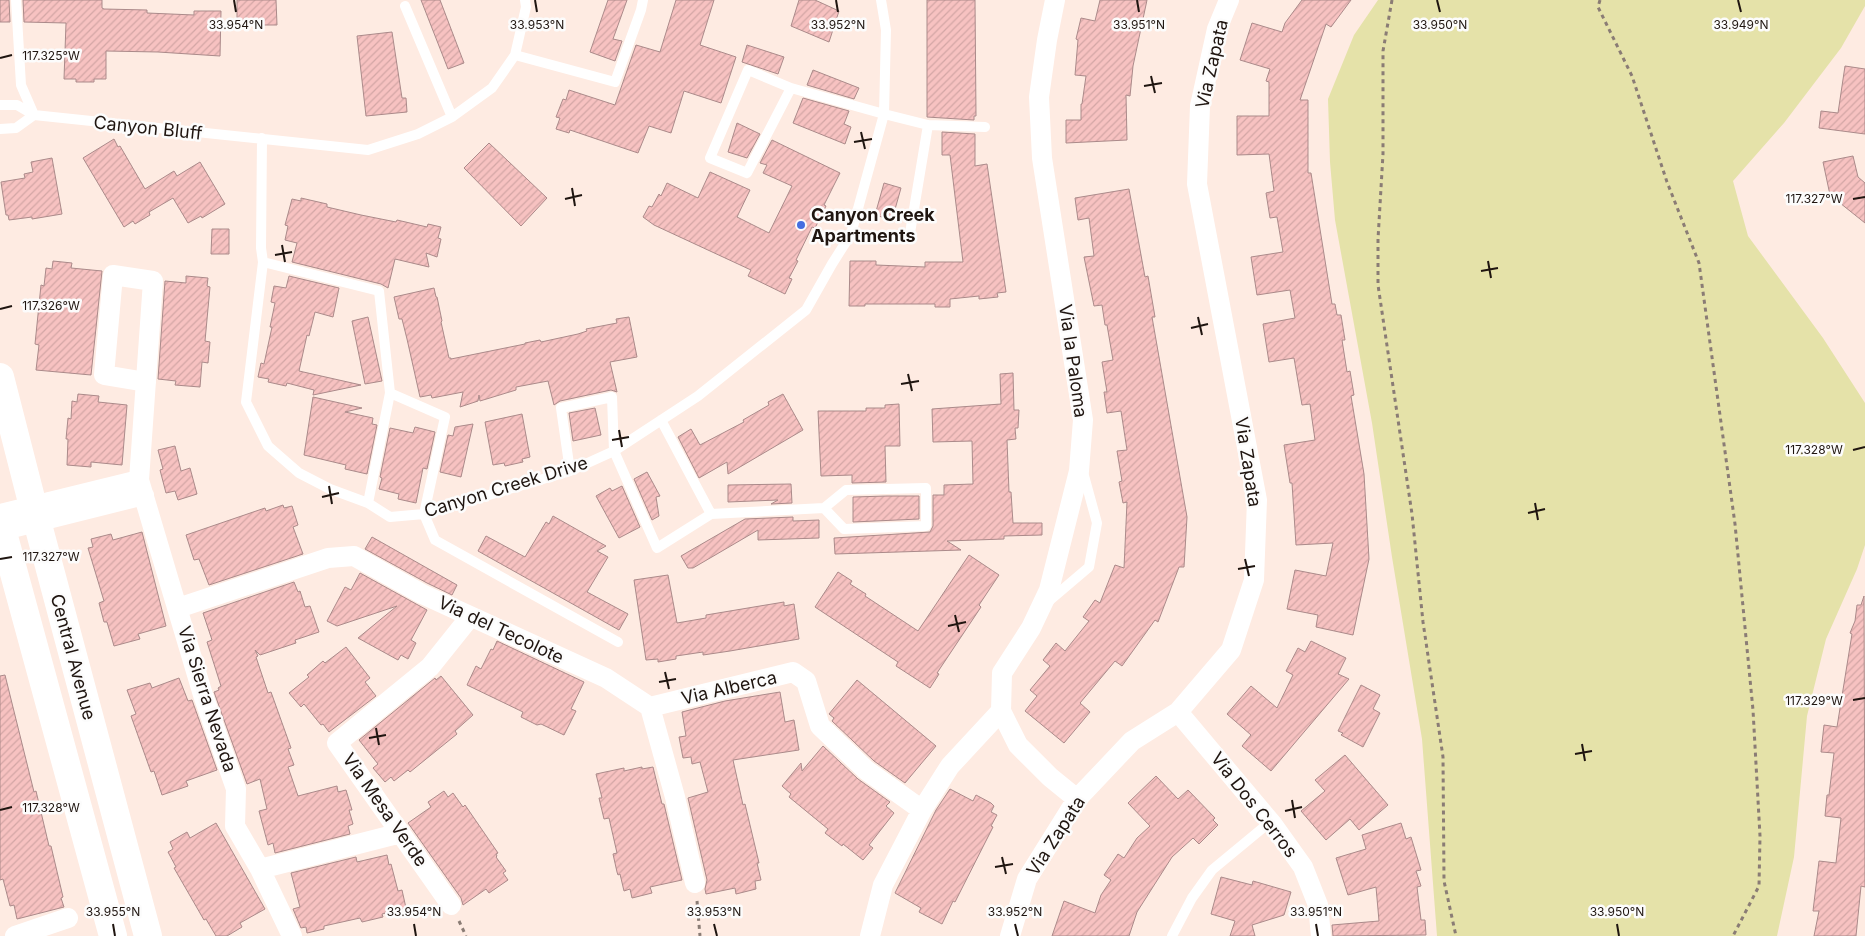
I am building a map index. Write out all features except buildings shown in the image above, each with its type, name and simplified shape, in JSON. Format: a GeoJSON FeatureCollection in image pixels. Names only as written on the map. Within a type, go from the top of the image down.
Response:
{"type":"FeatureCollection","features":[{"type":"Feature","properties":{"kind":"main road","name":"Central Avenue"},"geometry":{"type":"LineString","coordinates":[[0,377],[148,936]]}},
{"type":"Feature","properties":{"kind":"main road","name":"Central Avenue"},"geometry":{"type":"LineString","coordinates":[[1,524],[112,936]]}},
{"type":"Feature","properties":{"kind":"street","name":"Via la Paloma"},"geometry":{"type":"LineString","coordinates":[[1055,0],[1046,40],[1039,97],[1042,158],[1083,420],[1079,471],[1048,590],[1031,628],[1002,674],[1001,711],[1018,745],[1050,777],[1077,799]]}},
{"type":"Feature","properties":{"kind":"street","name":"Via Zapata"},"geometry":{"type":"LineString","coordinates":[[1010,936],[1027,879],[1077,799],[1132,742],[1178,712],[1231,650],[1254,580],[1257,500],[1197,184],[1200,106],[1217,29],[1229,0]]}},
{"type":"Feature","properties":{"kind":"street","name":"Via Sierra Nevada"},"geometry":{"type":"LineString","coordinates":[[146,382],[104,375],[113,275],[153,281],[141,487],[203,696],[236,789],[235,826],[260,869],[292,936]]}},
{"type":"Feature","properties":{"kind":"street"},"geometry":{"type":"LineString","coordinates":[[1,524],[141,487]]}},
{"type":"Feature","properties":{"kind":"street","name":"Via del Tecolote"},"geometry":{"type":"LineString","coordinates":[[178,608],[328,558],[354,556],[422,594],[606,678],[650,707]]}},
{"type":"Feature","properties":{"kind":"street","name":"Via Mesa Verde"},"geometry":{"type":"LineString","coordinates":[[452,905],[337,743],[430,667],[470,616]]}},
{"type":"Feature","properties":{"kind":"street","name":"Via Alberca"},"geometry":{"type":"LineString","coordinates":[[650,707],[793,672],[806,682],[820,726],[866,770],[922,810]]}},
{"type":"Feature","properties":{"kind":"street"},"geometry":{"type":"LineString","coordinates":[[650,707],[675,796],[695,883]]}},
{"type":"Feature","properties":{"kind":"street"},"geometry":{"type":"LineString","coordinates":[[870,936],[883,885],[922,810],[950,766],[1001,711]]}},
{"type":"Feature","properties":{"kind":"street","name":"Via Dos Cerros"},"geometry":{"type":"LineString","coordinates":[[1178,712],[1270,822],[1303,867],[1318,905],[1321,936]]}},
{"type":"Feature","properties":{"kind":"street"},"geometry":{"type":"LineString","coordinates":[[260,869],[402,833]]}},
{"type":"Feature","properties":{"kind":"street"},"geometry":{"type":"LineString","coordinates":[[15,936],[68,918]]}},
{"type":"Feature","properties":{"kind":"lane"},"geometry":{"type":"LineString","coordinates":[[0,129],[16,128],[34,116],[21,85],[16,0]]}},
{"type":"Feature","properties":{"kind":"lane"},"geometry":{"type":"LineString","coordinates":[[262,138],[368,150],[418,134],[452,116],[492,88],[515,55],[526,6],[525,0]]}},
{"type":"Feature","properties":{"kind":"lane"},"geometry":{"type":"LineString","coordinates":[[515,55],[615,82],[643,0]]}},
{"type":"Feature","properties":{"kind":"lane","name":"Canyon Creek Drive"},"geometry":{"type":"LineString","coordinates":[[262,138],[261,248],[263,262],[246,402],[268,446],[299,473],[330,489],[368,503],[390,516],[424,514],[570,471],[614,451],[698,396],[806,310],[851,234],[884,114],[886,30],[881,0]]}},
{"type":"Feature","properties":{"kind":"lane"},"geometry":{"type":"LineString","coordinates":[[405,6],[452,116]]}},
{"type":"Feature","properties":{"kind":"lane"},"geometry":{"type":"LineString","coordinates":[[791,88],[747,173],[710,158],[748,70],[791,88],[928,125],[985,127]]}},
{"type":"Feature","properties":{"kind":"lane","name":"Canyon Bluff"},"geometry":{"type":"LineString","coordinates":[[0,105],[17,105],[34,116],[262,138]]}},
{"type":"Feature","properties":{"kind":"lane"},"geometry":{"type":"LineString","coordinates":[[851,234],[909,239],[928,125]]}},
{"type":"Feature","properties":{"kind":"lane"},"geometry":{"type":"LineString","coordinates":[[263,262],[379,291],[390,393],[368,503]]}},
{"type":"Feature","properties":{"kind":"lane"},"geometry":{"type":"LineString","coordinates":[[390,393],[445,417],[424,514],[435,540],[618,642]]}},
{"type":"Feature","properties":{"kind":"lane"},"geometry":{"type":"LineString","coordinates":[[570,471],[561,408],[612,397],[614,451],[657,548],[711,514],[824,508],[846,490],[926,488],[926,526],[844,529],[824,508]]}},
{"type":"Feature","properties":{"kind":"lane"},"geometry":{"type":"LineString","coordinates":[[661,420],[711,514]]}},
{"type":"Feature","properties":{"kind":"lane"},"geometry":{"type":"LineString","coordinates":[[1040,608],[1089,567],[1097,523],[1080,459]]}},
{"type":"Feature","properties":{"kind":"lane"},"geometry":{"type":"LineString","coordinates":[[1172,936],[1192,898],[1212,870],[1270,822]]}},
{"type":"Feature","properties":{"kind":"path"},"geometry":{"type":"LineString","coordinates":[[1392,0],[1383,50],[1383,154],[1378,239],[1378,285],[1412,514],[1424,622],[1444,757],[1444,881],[1456,936]]}},
{"type":"Feature","properties":{"kind":"path"},"geometry":{"type":"LineString","coordinates":[[1600,0],[1598,7],[1632,76],[1667,182],[1699,263],[1702,282],[1735,524],[1754,710],[1760,836],[1759,886],[1733,936]]}},
{"type":"Feature","properties":{"kind":"path"},"geometry":{"type":"LineString","coordinates":[[695,883],[700,936]]}},
{"type":"Feature","properties":{"kind":"shaded area"},"geometry":{"type":"Polygon","coordinates":[[[1378,0],[1865,0],[1865,6],[1841,48],[1784,123],[1733,181],[1748,236],[1823,338],[1865,403],[1865,545],[1857,569],[1826,639],[1807,716],[1794,857],[1777,936],[1437,936],[1422,739],[1372,423],[1335,220],[1330,162],[1328,99],[1354,35],[1378,0]]]}},
{"type":"Feature","properties":{"kind":"place","name":"Canyon Creek Apartments"},"geometry":{"type":"Point","coordinates":[801,225]}}]}
